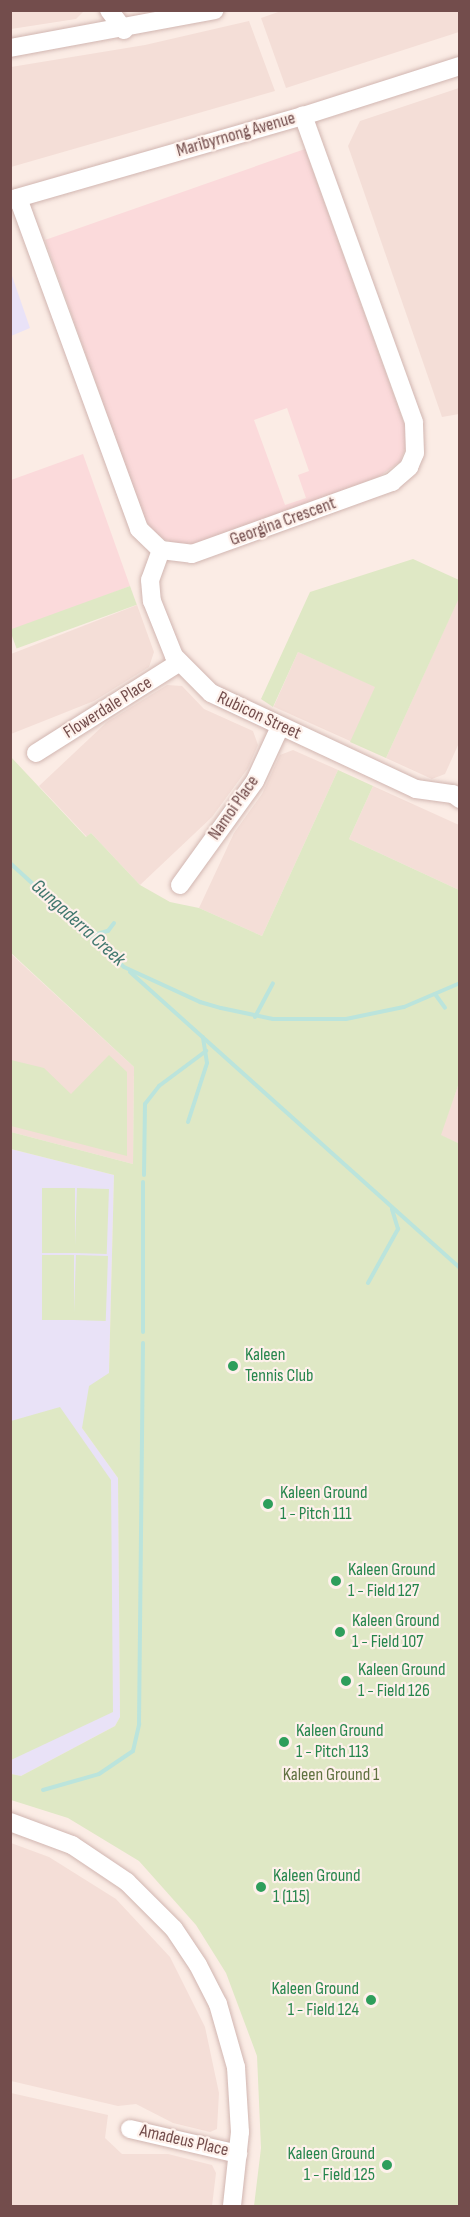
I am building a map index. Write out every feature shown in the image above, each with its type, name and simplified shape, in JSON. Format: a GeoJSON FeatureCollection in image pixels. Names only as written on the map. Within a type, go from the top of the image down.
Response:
{"type":"FeatureCollection","features":[{"type":"Feature","properties":{"kind":"street"},"geometry":{"type":"LineString","coordinates":[[109,10],[124,30]]}},
{"type":"Feature","properties":{"kind":"street"},"geometry":{"type":"LineString","coordinates":[[10,48],[124,30],[215,10]]}},
{"type":"Feature","properties":{"kind":"street","name":"Maribyrnong Avenue"},"geometry":{"type":"LineString","coordinates":[[14,199],[303,116],[459,66]]}},
{"type":"Feature","properties":{"kind":"street","name":"Georgina Crescent"},"geometry":{"type":"LineString","coordinates":[[161,550],[176,555],[200,552],[385,485],[404,473],[415,453],[414,422],[303,116]]}},
{"type":"Feature","properties":{"kind":"street"},"geometry":{"type":"LineString","coordinates":[[14,199],[135,522],[148,541],[161,550]]}},
{"type":"Feature","properties":{"kind":"street","name":"Rubicon Street"},"geometry":{"type":"LineString","coordinates":[[161,550],[151,573],[150,591],[166,641],[180,662],[217,698],[416,789],[457,791]]}},
{"type":"Feature","properties":{"kind":"street","name":"Flowerdale Place"},"geometry":{"type":"LineString","coordinates":[[36,753],[180,662]]}},
{"type":"Feature","properties":{"kind":"street","name":"Namoi Place"},"geometry":{"type":"LineString","coordinates":[[180,885],[255,781],[280,727]]}},
{"type":"Feature","properties":{"kind":"street"},"geometry":{"type":"LineString","coordinates":[[10,1822],[52,1836],[110,1868],[144,1896],[187,1946],[213,1994],[231,2046],[240,2110],[232,2206]]}},
{"type":"Feature","properties":{"kind":"street","name":"Amadeus Place"},"geometry":{"type":"LineString","coordinates":[[130,2129],[238,2154]]}},
{"type":"Feature","properties":{"kind":"shaded area"},"geometry":{"type":"Polygon","coordinates":[[[11,10],[84,11],[76,19],[11,29],[11,10]]]}},
{"type":"Feature","properties":{"kind":"shaded area"},"geometry":{"type":"Polygon","coordinates":[[[284,10],[459,11],[459,32],[286,88],[261,18],[284,10]]]}},
{"type":"Feature","properties":{"kind":"shaded area"},"geometry":{"type":"Polygon","coordinates":[[[249,21],[275,91],[11,167],[11,67],[145,45],[249,21]]]}},
{"type":"Feature","properties":{"kind":"shaded area"},"geometry":{"type":"Polygon","coordinates":[[[459,88],[459,414],[442,417],[348,146],[360,121],[459,88]]]}},
{"type":"Feature","properties":{"kind":"shaded area"},"geometry":{"type":"Polygon","coordinates":[[[305,149],[406,429],[406,446],[400,462],[378,477],[197,544],[173,543],[155,535],[143,516],[45,240],[305,149]],[[287,408],[254,420],[285,505],[306,498],[298,475],[309,471],[287,408]]]}},
{"type":"Feature","properties":{"kind":"shaded area"},"geometry":{"type":"Polygon","coordinates":[[[10,270],[30,328],[11,336],[10,336],[10,270]]]}},
{"type":"Feature","properties":{"kind":"shaded area"},"geometry":{"type":"Polygon","coordinates":[[[83,454],[130,586],[11,632],[11,480],[83,454]]]}},
{"type":"Feature","properties":{"kind":"shaded area"},"geometry":{"type":"Polygon","coordinates":[[[459,597],[459,743],[445,774],[432,779],[386,758],[459,597]]]}},
{"type":"Feature","properties":{"kind":"shaded area"},"geometry":{"type":"Polygon","coordinates":[[[137,605],[154,652],[149,667],[94,701],[11,734],[11,654],[137,605]]]}},
{"type":"Feature","properties":{"kind":"shaded area"},"geometry":{"type":"Polygon","coordinates":[[[298,652],[376,687],[351,741],[274,707],[298,652]]]}},
{"type":"Feature","properties":{"kind":"shaded area"},"geometry":{"type":"Polygon","coordinates":[[[167,685],[182,686],[204,709],[253,731],[258,745],[248,768],[212,817],[140,885],[91,833],[87,837],[39,786],[107,722],[167,685]]]}},
{"type":"Feature","properties":{"kind":"shaded area"},"geometry":{"type":"Polygon","coordinates":[[[293,750],[338,770],[262,936],[199,908],[234,833],[262,794],[280,755],[293,750]]]}},
{"type":"Feature","properties":{"kind":"shaded area"},"geometry":{"type":"Polygon","coordinates":[[[373,786],[459,825],[459,890],[349,839],[373,786]]]}},
{"type":"Feature","properties":{"kind":"shaded area"},"geometry":{"type":"Polygon","coordinates":[[[10,953],[134,1067],[133,1164],[11,1132],[10,953]]]}},
{"type":"Feature","properties":{"kind":"shaded area"},"geometry":{"type":"Polygon","coordinates":[[[459,1083],[459,1144],[440,1135],[459,1083]]]}},
{"type":"Feature","properties":{"kind":"shaded area"},"geometry":{"type":"Polygon","coordinates":[[[11,1149],[114,1175],[109,1373],[82,1428],[118,1478],[120,1717],[115,1726],[21,1776],[11,1774],[11,1149]]]}},
{"type":"Feature","properties":{"kind":"shaded area"},"geometry":{"type":"Polygon","coordinates":[[[11,1843],[49,1857],[116,1899],[170,1957],[205,2027],[219,2093],[217,2129],[210,2132],[173,2123],[136,2104],[118,2106],[11,2081],[11,1843]]]}},
{"type":"Feature","properties":{"kind":"shaded area"},"geometry":{"type":"Polygon","coordinates":[[[11,2093],[108,2115],[105,2138],[122,2154],[168,2154],[212,2165],[216,2173],[212,2206],[11,2206],[11,2093]]]}},
{"type":"Feature","properties":{"kind":"green space"},"geometry":{"type":"Polygon","coordinates":[[[413,559],[459,580],[459,598],[386,758],[350,742],[375,687],[298,652],[273,707],[261,699],[310,592],[413,559]]]}},
{"type":"Feature","properties":{"kind":"green space"},"geometry":{"type":"Polygon","coordinates":[[[130,586],[137,605],[17,649],[10,630],[130,586]]]}},
{"type":"Feature","properties":{"kind":"green space","name":"Kaleen Ground 1"},"geometry":{"type":"Polygon","coordinates":[[[10,756],[86,837],[91,833],[140,885],[170,902],[199,908],[262,936],[338,770],[373,786],[349,839],[459,890],[459,1083],[441,1135],[460,1144],[459,2206],[254,2206],[261,2148],[257,2056],[226,1973],[196,1925],[139,1861],[68,1818],[11,1800],[11,1774],[21,1776],[115,1726],[120,1717],[118,1478],[82,1428],[89,1386],[109,1373],[114,1175],[11,1149],[11,1132],[133,1164],[134,1067],[11,953],[10,756]]]}},
{"type":"Feature","properties":{"kind":"green space"},"geometry":{"type":"Polygon","coordinates":[[[109,1055],[127,1072],[127,1156],[11,1126],[11,1060],[44,1068],[71,1094],[109,1055]]]}},
{"type":"Feature","properties":{"kind":"green space"},"geometry":{"type":"Polygon","coordinates":[[[42,1188],[75,1188],[75,1253],[42,1253],[42,1188]]]}},
{"type":"Feature","properties":{"kind":"green space"},"geometry":{"type":"Polygon","coordinates":[[[77,1188],[109,1189],[107,1254],[75,1253],[77,1188]]]}},
{"type":"Feature","properties":{"kind":"green space"},"geometry":{"type":"Polygon","coordinates":[[[42,1255],[74,1255],[74,1320],[42,1320],[42,1255]]]}},
{"type":"Feature","properties":{"kind":"green space"},"geometry":{"type":"Polygon","coordinates":[[[76,1255],[108,1256],[106,1321],[74,1320],[76,1255]]]}},
{"type":"Feature","properties":{"kind":"green space"},"geometry":{"type":"Polygon","coordinates":[[[60,1407],[111,1480],[113,1712],[11,1760],[11,1421],[60,1407]]]}},
{"type":"Feature","properties":{"kind":"waterway","name":"Gungaderra Creek"},"geometry":{"type":"LineString","coordinates":[[10,863],[124,967],[200,1002],[221,1008],[273,1019],[346,1019],[404,1007],[460,983]]}},
{"type":"Feature","properties":{"kind":"waterway"},"geometry":{"type":"LineString","coordinates":[[90,936],[108,931],[114,923]]}},
{"type":"Feature","properties":{"kind":"waterway"},"geometry":{"type":"LineString","coordinates":[[130,972],[460,1268]]}},
{"type":"Feature","properties":{"kind":"waterway"},"geometry":{"type":"LineString","coordinates":[[255,1017],[273,983]]}},
{"type":"Feature","properties":{"kind":"waterway"},"geometry":{"type":"LineString","coordinates":[[435,994],[445,1008]]}},
{"type":"Feature","properties":{"kind":"waterway"},"geometry":{"type":"LineString","coordinates":[[188,1122],[207,1063],[203,1037]]}},
{"type":"Feature","properties":{"kind":"waterway"},"geometry":{"type":"LineString","coordinates":[[144,1175],[145,1104],[159,1086],[206,1051]]}},
{"type":"Feature","properties":{"kind":"waterway"},"geometry":{"type":"LineString","coordinates":[[143,1182],[143,1332]]}},
{"type":"Feature","properties":{"kind":"waterway"},"geometry":{"type":"LineString","coordinates":[[368,1283],[398,1229],[392,1209]]}},
{"type":"Feature","properties":{"kind":"waterway"},"geometry":{"type":"LineString","coordinates":[[43,1790],[99,1774],[133,1751],[139,1724],[143,1343]]}},
{"type":"Feature","properties":{"kind":"place","name":"Kaleen Tennis Club"},"geometry":{"type":"Point","coordinates":[233,1366]}},
{"type":"Feature","properties":{"kind":"place","name":"Kaleen Ground 1 - Pitch 111"},"geometry":{"type":"Point","coordinates":[268,1504]}},
{"type":"Feature","properties":{"kind":"place","name":"Kaleen Ground 1 - Field 127"},"geometry":{"type":"Point","coordinates":[336,1581]}},
{"type":"Feature","properties":{"kind":"place","name":"Kaleen Ground 1 - Field 107"},"geometry":{"type":"Point","coordinates":[340,1632]}},
{"type":"Feature","properties":{"kind":"place","name":"Kaleen Ground 1 - Field 126"},"geometry":{"type":"Point","coordinates":[346,1681]}},
{"type":"Feature","properties":{"kind":"place","name":"Kaleen Ground 1 - Pitch 113"},"geometry":{"type":"Point","coordinates":[284,1742]}},
{"type":"Feature","properties":{"kind":"place","name":"Kaleen Ground 1 (115)"},"geometry":{"type":"Point","coordinates":[261,1887]}},
{"type":"Feature","properties":{"kind":"place","name":"Kaleen Ground 1 - Field 124"},"geometry":{"type":"Point","coordinates":[371,2000]}},
{"type":"Feature","properties":{"kind":"place","name":"Kaleen Ground 1 - Field 125"},"geometry":{"type":"Point","coordinates":[387,2165]}}]}
